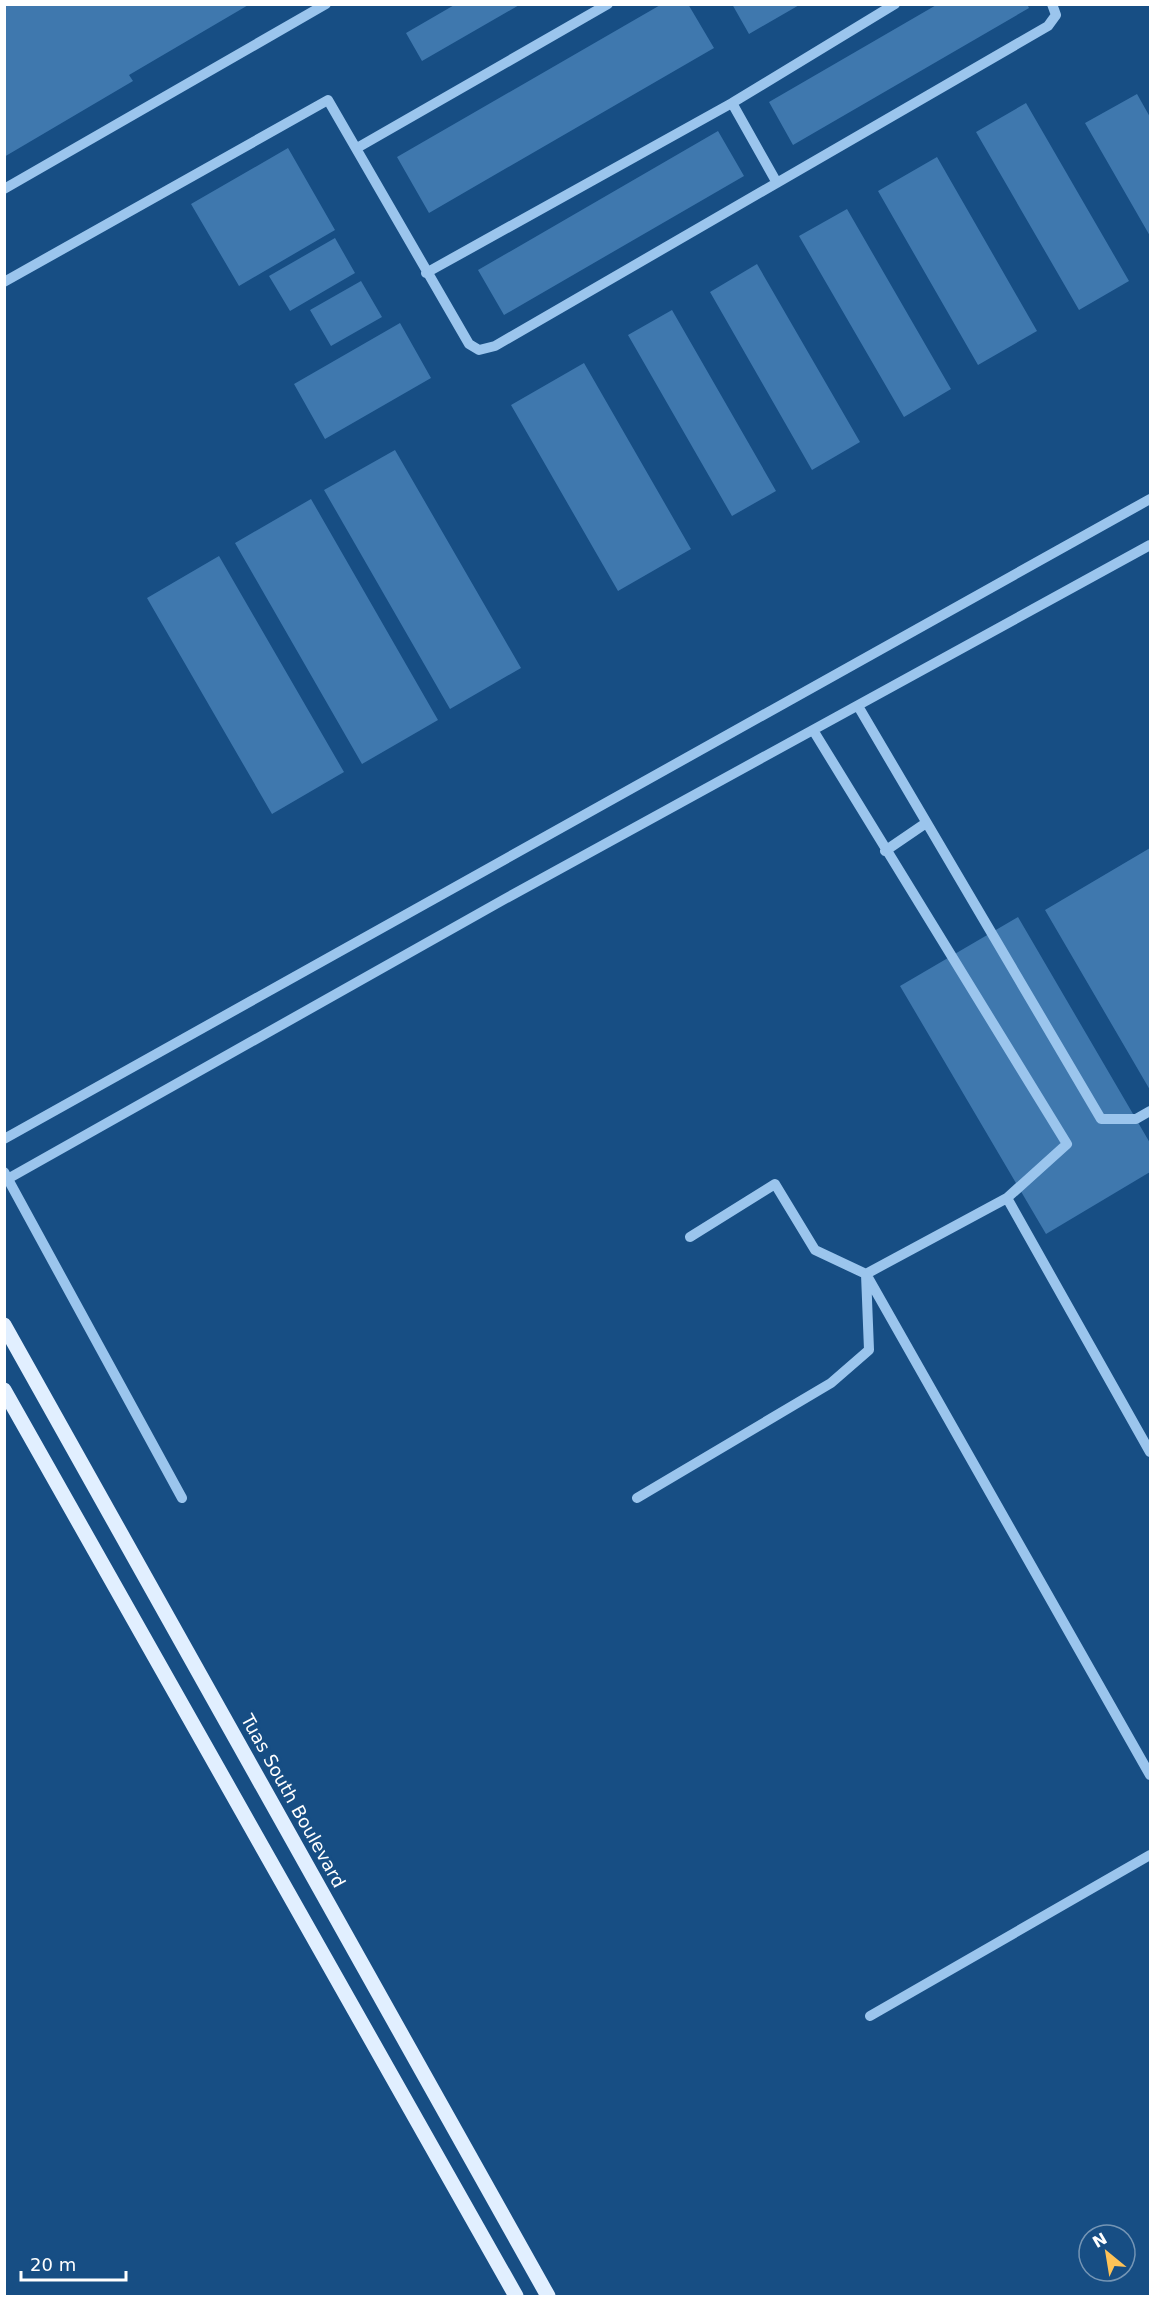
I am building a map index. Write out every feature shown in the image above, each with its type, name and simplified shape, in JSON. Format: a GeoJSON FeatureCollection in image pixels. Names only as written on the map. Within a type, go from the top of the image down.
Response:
{"type":"FeatureCollection","features":[{"type":"Feature","properties":{"kind":"main road","name":"Tuas South Boulevard"},"geometry":{"type":"LineString","coordinates":[[4,1325],[548,2296]]}},
{"type":"Feature","properties":{"kind":"main road"},"geometry":{"type":"LineString","coordinates":[[4,1390],[516,2296]]}},
{"type":"Feature","properties":{"kind":"street"},"geometry":{"type":"LineString","coordinates":[[4,189],[326,4]]}},
{"type":"Feature","properties":{"kind":"street"},"geometry":{"type":"LineString","coordinates":[[357,148],[608,4]]}},
{"type":"Feature","properties":{"kind":"street"},"geometry":{"type":"LineString","coordinates":[[426,273],[732,103],[895,4]]}},
{"type":"Feature","properties":{"kind":"street"},"geometry":{"type":"LineString","coordinates":[[4,282],[328,100],[469,344],[479,350],[495,346],[1048,26],[1056,15],[1052,4]]}},
{"type":"Feature","properties":{"kind":"street"},"geometry":{"type":"LineString","coordinates":[[732,103],[777,183]]}},
{"type":"Feature","properties":{"kind":"street"},"geometry":{"type":"LineString","coordinates":[[4,1139],[1150,499]]}},
{"type":"Feature","properties":{"kind":"street"},"geometry":{"type":"LineString","coordinates":[[182,1498],[6,1177],[503,900],[1150,545]]}},
{"type":"Feature","properties":{"kind":"street"},"geometry":{"type":"LineString","coordinates":[[858,706],[1101,1119],[1136,1119],[1150,1111]]}},
{"type":"Feature","properties":{"kind":"street"},"geometry":{"type":"LineString","coordinates":[[813,730],[885,851],[1067,1144],[1007,1198],[866,1274]]}},
{"type":"Feature","properties":{"kind":"street"},"geometry":{"type":"LineString","coordinates":[[885,851],[926,824]]}},
{"type":"Feature","properties":{"kind":"street"},"geometry":{"type":"LineString","coordinates":[[690,1236],[775,1184],[815,1250],[866,1274],[1150,1775]]}},
{"type":"Feature","properties":{"kind":"street"},"geometry":{"type":"LineString","coordinates":[[1007,1198],[1150,1452]]}},
{"type":"Feature","properties":{"kind":"street"},"geometry":{"type":"LineString","coordinates":[[637,1498],[831,1383],[869,1350],[866,1274]]}},
{"type":"Feature","properties":{"kind":"street"},"geometry":{"type":"LineString","coordinates":[[870,2016],[1150,1855]]}},
{"type":"Feature","properties":{"kind":"building"},"geometry":{"type":"Polygon","coordinates":[[[4,4],[250,4],[129,75],[133,81],[4,157],[4,4]]]}},
{"type":"Feature","properties":{"kind":"building"},"geometry":{"type":"Polygon","coordinates":[[[456,4],[521,4],[422,61],[406,33],[456,4]]]}},
{"type":"Feature","properties":{"kind":"building"},"geometry":{"type":"Polygon","coordinates":[[[662,4],[688,4],[714,48],[429,213],[397,157],[662,4]]]}},
{"type":"Feature","properties":{"kind":"building"},"geometry":{"type":"Polygon","coordinates":[[[732,4],[801,4],[749,34],[732,4]]]}},
{"type":"Feature","properties":{"kind":"building"},"geometry":{"type":"Polygon","coordinates":[[[938,4],[1027,4],[1029,8],[793,145],[769,102],[938,4]]]}},
{"type":"Feature","properties":{"kind":"building"},"geometry":{"type":"Polygon","coordinates":[[[1137,94],[1150,117],[1150,236],[1085,123],[1137,94]]]}},
{"type":"Feature","properties":{"kind":"building"},"geometry":{"type":"Polygon","coordinates":[[[1026,103],[1129,281],[1079,310],[976,132],[1026,103]]]}},
{"type":"Feature","properties":{"kind":"building"},"geometry":{"type":"Polygon","coordinates":[[[718,131],[744,176],[504,315],[478,270],[718,131]]]}},
{"type":"Feature","properties":{"kind":"building"},"geometry":{"type":"Polygon","coordinates":[[[288,148],[335,230],[239,286],[191,204],[288,148]]]}},
{"type":"Feature","properties":{"kind":"building"},"geometry":{"type":"Polygon","coordinates":[[[937,157],[1037,331],[978,365],[878,191],[937,157]]]}},
{"type":"Feature","properties":{"kind":"building"},"geometry":{"type":"Polygon","coordinates":[[[847,209],[951,389],[904,417],[799,236],[847,209]]]}},
{"type":"Feature","properties":{"kind":"building"},"geometry":{"type":"Polygon","coordinates":[[[335,238],[355,273],[290,311],[269,276],[335,238]]]}},
{"type":"Feature","properties":{"kind":"building"},"geometry":{"type":"Polygon","coordinates":[[[757,264],[860,442],[812,470],[710,292],[757,264]]]}},
{"type":"Feature","properties":{"kind":"building"},"geometry":{"type":"Polygon","coordinates":[[[361,281],[382,317],[331,346],[310,310],[361,281]]]}},
{"type":"Feature","properties":{"kind":"building"},"geometry":{"type":"Polygon","coordinates":[[[672,310],[776,491],[732,516],[628,335],[672,310]]]}},
{"type":"Feature","properties":{"kind":"building"},"geometry":{"type":"Polygon","coordinates":[[[400,323],[431,378],[325,439],[294,384],[400,323]]]}},
{"type":"Feature","properties":{"kind":"building"},"geometry":{"type":"Polygon","coordinates":[[[584,363],[691,549],[618,591],[511,405],[584,363]]]}},
{"type":"Feature","properties":{"kind":"building"},"geometry":{"type":"Polygon","coordinates":[[[395,450],[521,668],[450,709],[324,490],[395,450]]]}},
{"type":"Feature","properties":{"kind":"building"},"geometry":{"type":"Polygon","coordinates":[[[311,499],[438,720],[362,764],[235,543],[311,499]]]}},
{"type":"Feature","properties":{"kind":"building"},"geometry":{"type":"Polygon","coordinates":[[[219,556],[344,772],[272,814],[147,598],[219,556]]]}},
{"type":"Feature","properties":{"kind":"building"},"geometry":{"type":"Polygon","coordinates":[[[1150,848],[1150,1090],[1045,910],[1150,848]]]}},
{"type":"Feature","properties":{"kind":"building"},"geometry":{"type":"Polygon","coordinates":[[[1018,917],[1150,1143],[1150,1172],[1046,1234],[900,986],[1018,917]]]}}]}
